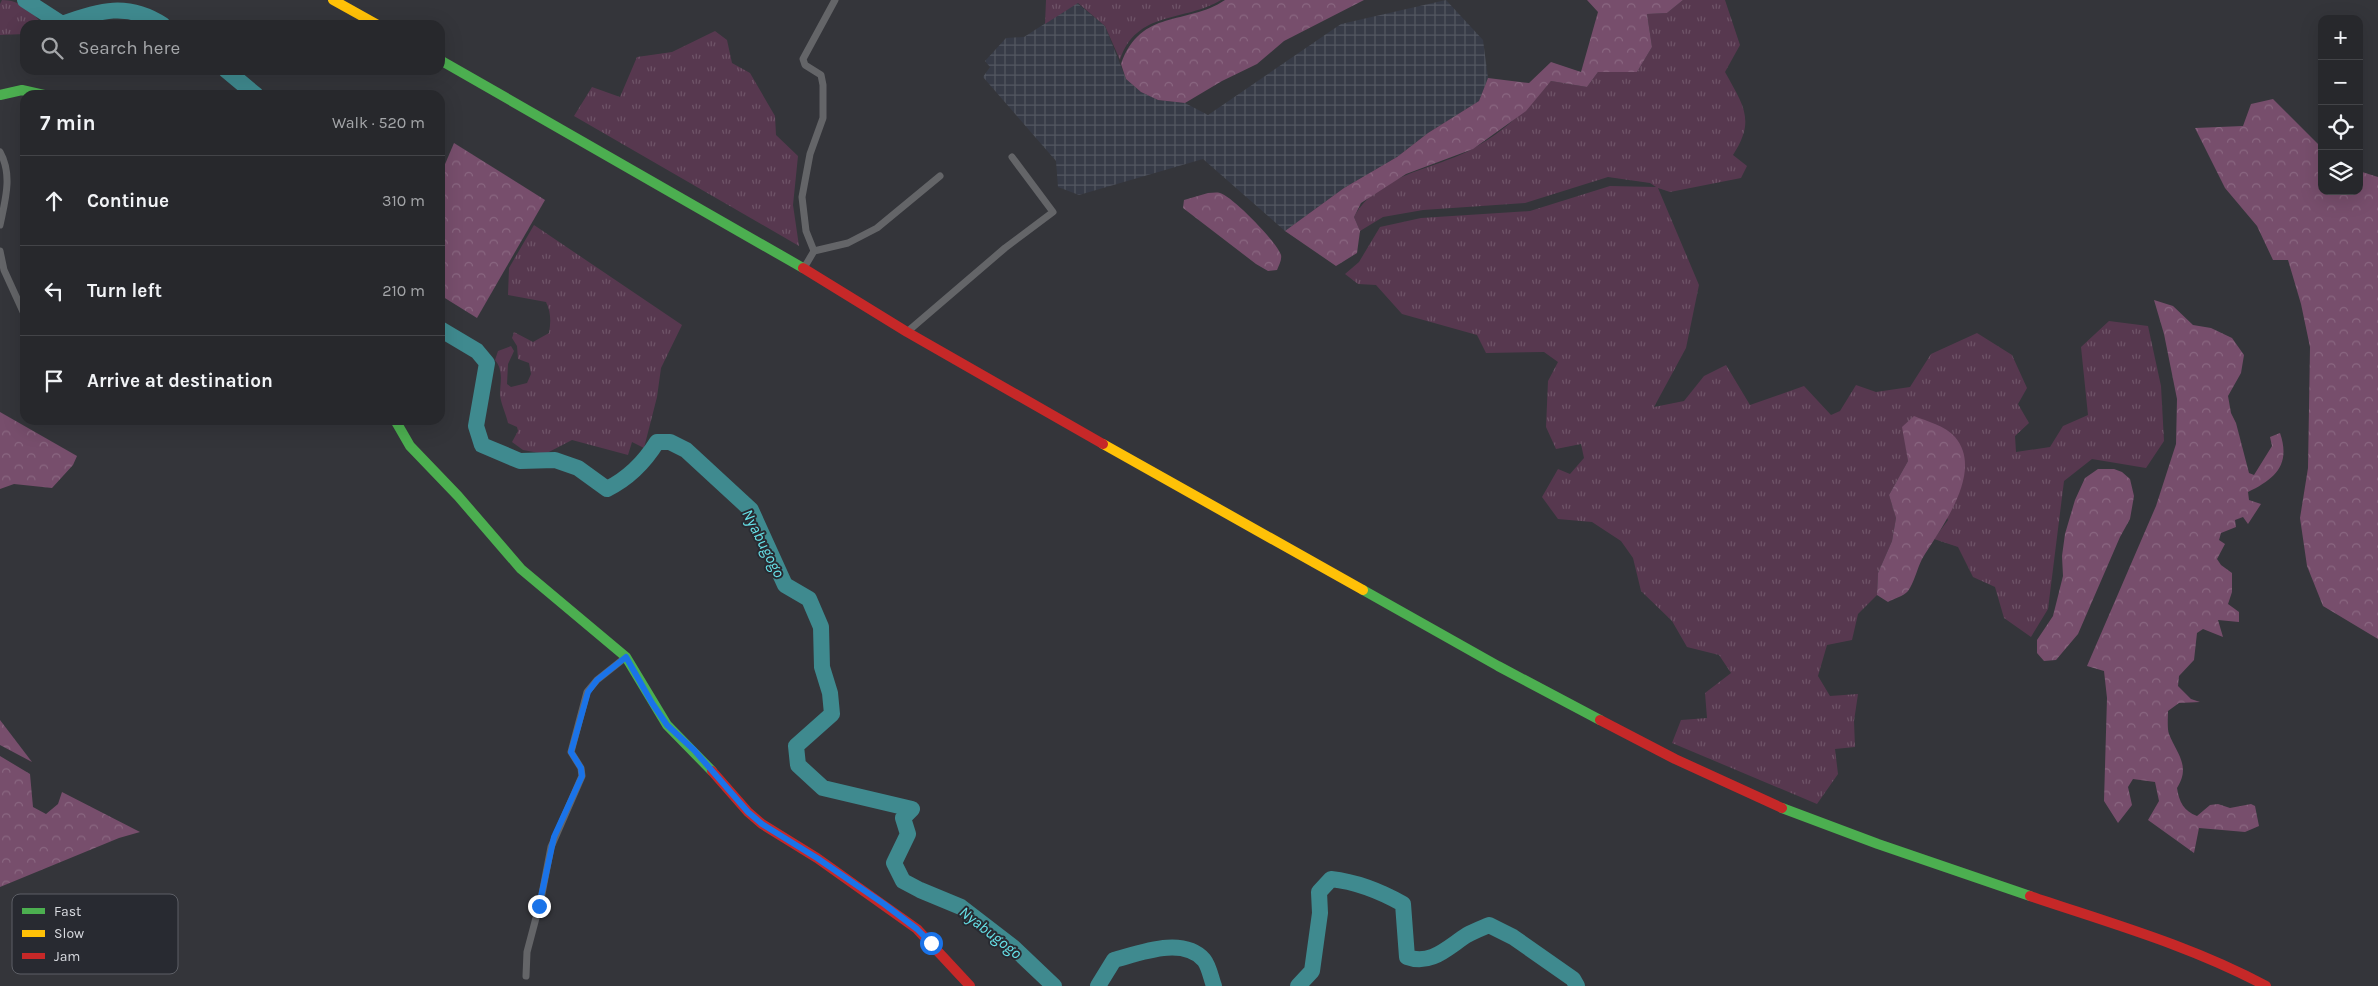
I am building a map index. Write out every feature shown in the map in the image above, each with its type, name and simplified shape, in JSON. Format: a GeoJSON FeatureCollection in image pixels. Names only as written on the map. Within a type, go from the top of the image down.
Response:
{"type":"FeatureCollection","features":[{"type":"Feature","properties":{"kind":"main road"},"geometry":{"type":"LineString","coordinates":[[333,0],[369,20]]}},
{"type":"Feature","properties":{"kind":"main road"},"geometry":{"type":"LineString","coordinates":[[445,63],[804,268],[906,332],[1498,666],[1675,760],[1778,806],[1878,844],[2198,953],[2229,966],[2266,986]]}},
{"type":"Feature","properties":{"kind":"main road"},"geometry":{"type":"LineString","coordinates":[[0,95],[20,90]]}},
{"type":"Feature","properties":{"kind":"main road"},"geometry":{"type":"LineString","coordinates":[[398,425],[410,446],[458,496],[521,569],[626,657],[667,725],[694,750],[748,812],[762,824],[817,858],[917,929],[970,986]]}},
{"type":"Feature","properties":{"kind":"street"},"geometry":{"type":"LineString","coordinates":[[814,251],[806,231],[802,197],[810,154],[823,118],[823,79],[821,75],[805,65],[803,59],[835,0]]}},
{"type":"Feature","properties":{"kind":"street"},"geometry":{"type":"LineString","coordinates":[[0,152],[7,167],[8,178],[0,226]]}},
{"type":"Feature","properties":{"kind":"street"},"geometry":{"type":"LineString","coordinates":[[906,332],[1005,248],[1053,212],[1012,156]]}},
{"type":"Feature","properties":{"kind":"street"},"geometry":{"type":"LineString","coordinates":[[804,268],[814,251],[848,242],[877,228],[940,176]]}},
{"type":"Feature","properties":{"kind":"street"},"geometry":{"type":"LineString","coordinates":[[0,251],[4,270],[20,305]]}},
{"type":"Feature","properties":{"kind":"street"},"geometry":{"type":"LineString","coordinates":[[526,976],[526,952],[541,899],[551,847],[582,776],[581,768],[571,752],[583,707],[591,686],[626,657]]}},
{"type":"Feature","properties":{"kind":"shaded area"},"geometry":{"type":"Polygon","coordinates":[[[1446,0],[1483,40],[1488,78],[1479,101],[1428,133],[1397,157],[1344,188],[1285,231],[1203,159],[1079,195],[1058,187],[1056,161],[983,77],[990,67],[985,61],[1006,38],[1024,37],[1077,3],[1105,26],[1126,79],[1141,92],[1158,100],[1185,103],[1208,115],[1341,24],[1446,0]]]}},
{"type":"Feature","properties":{"kind":"green space"},"geometry":{"type":"Polygon","coordinates":[[[2,0],[8,0],[20,4],[38,20],[20,20],[20,34],[0,35],[0,4],[2,0]]]}},
{"type":"Feature","properties":{"kind":"green space"},"geometry":{"type":"Polygon","coordinates":[[[1046,0],[1221,0],[1207,7],[1149,25],[1137,33],[1127,44],[1120,60],[1105,26],[1078,3],[1045,24],[1046,0]]]}},
{"type":"Feature","properties":{"kind":"green space"},"geometry":{"type":"Polygon","coordinates":[[[1225,0],[1364,0],[1284,41],[1257,64],[1222,81],[1185,103],[1158,100],[1141,92],[1126,79],[1121,64],[1130,46],[1140,34],[1152,26],[1210,8],[1225,0]]]}},
{"type":"Feature","properties":{"kind":"green space"},"geometry":{"type":"Polygon","coordinates":[[[1587,0],[1683,0],[1667,13],[1647,14],[1652,47],[1637,72],[1598,72],[1587,87],[1551,81],[1526,111],[1473,149],[1406,174],[1361,203],[1354,217],[1360,231],[1357,253],[1336,266],[1285,231],[1344,188],[1397,157],[1428,133],[1479,101],[1488,78],[1529,83],[1551,62],[1581,72],[1598,12],[1587,0]]]}},
{"type":"Feature","properties":{"kind":"green space"},"geometry":{"type":"Polygon","coordinates":[[[1683,0],[1725,0],[1740,45],[1725,72],[1742,104],[1745,122],[1740,143],[1733,155],[1747,166],[1741,178],[1670,192],[1658,188],[1699,285],[1686,348],[1654,407],[1684,401],[1704,376],[1726,365],[1750,405],[1804,386],[1831,415],[1840,411],[1856,385],[1876,392],[1910,387],[1931,354],[1977,333],[2012,355],[2027,388],[2018,404],[2029,423],[2015,436],[2016,452],[2050,447],[2063,426],[2088,415],[2081,347],[2109,321],[2148,326],[2161,386],[2164,441],[2146,468],[2092,459],[2064,481],[2048,609],[2031,637],[2004,618],[1995,587],[1973,577],[1958,547],[1934,539],[1948,520],[1903,427],[1908,461],[1889,495],[1896,518],[1892,541],[1878,573],[1877,595],[1858,614],[1852,640],[1827,645],[1818,676],[1830,696],[1858,694],[1854,721],[1855,747],[1835,749],[1838,774],[1817,804],[1672,743],[1681,720],[1707,718],[1705,693],[1731,673],[1719,655],[1687,647],[1672,621],[1641,591],[1633,558],[1621,541],[1592,522],[1558,519],[1542,497],[1558,469],[1570,474],[1584,458],[1581,444],[1556,449],[1546,427],[1548,381],[1558,362],[1544,352],[1486,353],[1477,335],[1402,314],[1376,285],[1358,284],[1345,274],[1359,262],[1380,227],[1421,218],[1530,211],[1610,186],[1656,187],[1650,183],[1608,177],[1525,203],[1423,210],[1383,217],[1360,231],[1354,217],[1364,202],[1392,182],[1459,155],[1496,134],[1525,109],[1551,81],[1587,87],[1598,72],[1637,72],[1652,47],[1647,14],[1667,13],[1683,0]]]}},
{"type":"Feature","properties":{"kind":"green space"},"geometry":{"type":"Polygon","coordinates":[[[715,31],[727,40],[732,63],[750,73],[775,116],[776,135],[798,156],[793,205],[799,246],[574,116],[592,87],[620,97],[637,57],[672,52],[715,31]]]}},
{"type":"Feature","properties":{"kind":"green space"},"geometry":{"type":"Polygon","coordinates":[[[2273,99],[2318,144],[2318,195],[2363,195],[2363,172],[2378,177],[2378,639],[2323,606],[2307,566],[2300,518],[2308,468],[2310,347],[2301,304],[2288,260],[2273,260],[2257,226],[2225,188],[2195,128],[2243,126],[2251,104],[2273,99]]]}},
{"type":"Feature","properties":{"kind":"green space"},"geometry":{"type":"Polygon","coordinates":[[[454,143],[545,200],[477,318],[445,298],[445,164],[454,143]]]}},
{"type":"Feature","properties":{"kind":"green space"},"geometry":{"type":"Polygon","coordinates":[[[1208,193],[1218,193],[1226,196],[1263,230],[1281,255],[1281,261],[1277,270],[1268,271],[1256,264],[1183,208],[1184,200],[1208,193]]]}},
{"type":"Feature","properties":{"kind":"green space"},"geometry":{"type":"Polygon","coordinates":[[[534,225],[682,325],[661,368],[657,397],[644,448],[632,442],[628,455],[572,440],[545,454],[523,450],[512,442],[518,431],[517,427],[508,423],[501,402],[501,372],[495,360],[498,351],[511,346],[514,351],[508,364],[507,384],[511,387],[527,383],[531,374],[529,363],[518,359],[517,346],[512,338],[514,332],[533,342],[549,333],[550,325],[550,313],[546,302],[508,295],[509,268],[534,225]]]}},
{"type":"Feature","properties":{"kind":"green space"},"geometry":{"type":"Polygon","coordinates":[[[2154,300],[2173,306],[2193,325],[2211,328],[2232,338],[2244,355],[2241,373],[2228,396],[2231,413],[2236,423],[2249,473],[2254,475],[2272,446],[2270,437],[2280,433],[2283,444],[2282,462],[2278,470],[2266,482],[2248,492],[2249,500],[2261,504],[2248,524],[2243,517],[2235,520],[2236,527],[2221,533],[2219,540],[2225,544],[2217,559],[2221,565],[2232,573],[2232,592],[2228,604],[2239,612],[2239,622],[2218,620],[2223,637],[2203,629],[2197,633],[2194,660],[2179,676],[2178,686],[2191,699],[2200,702],[2179,703],[2168,711],[2169,734],[2183,767],[2181,780],[2177,788],[2183,805],[2197,816],[2210,805],[2218,804],[2230,808],[2251,804],[2255,806],[2259,826],[2245,832],[2199,828],[2194,853],[2148,820],[2159,801],[2155,782],[2133,779],[2128,787],[2132,805],[2118,823],[2104,801],[2107,698],[2104,671],[2087,666],[2156,506],[2176,444],[2177,399],[2164,334],[2154,300]]]}},
{"type":"Feature","properties":{"kind":"green space"},"geometry":{"type":"Polygon","coordinates":[[[0,412],[77,456],[73,465],[52,488],[14,484],[0,489],[0,412]]]}},
{"type":"Feature","properties":{"kind":"green space"},"geometry":{"type":"Polygon","coordinates":[[[1914,416],[1941,427],[1955,437],[1963,451],[1965,467],[1956,500],[1922,559],[1910,588],[1904,594],[1888,602],[1877,595],[1878,573],[1892,541],[1896,518],[1889,495],[1908,461],[1902,427],[1914,416]]]}},
{"type":"Feature","properties":{"kind":"green space"},"geometry":{"type":"Polygon","coordinates":[[[2098,469],[2114,469],[2122,472],[2130,479],[2134,496],[2130,519],[2120,537],[2078,634],[2056,660],[2044,661],[2037,653],[2037,640],[2053,616],[2063,576],[2062,556],[2065,534],[2075,500],[2085,478],[2098,469]]]}},
{"type":"Feature","properties":{"kind":"green space"},"geometry":{"type":"Polygon","coordinates":[[[0,720],[32,762],[0,745],[0,720]]]}},
{"type":"Feature","properties":{"kind":"green space"},"geometry":{"type":"Polygon","coordinates":[[[0,756],[30,774],[33,807],[46,814],[58,804],[62,792],[140,832],[119,838],[0,887],[0,756]]]}},
{"type":"Feature","properties":{"kind":"waterway","name":"Nyabugogo"},"geometry":{"type":"LineString","coordinates":[[25,0],[56,20]]}},
{"type":"Feature","properties":{"kind":"waterway","name":"Nyabugogo"},"geometry":{"type":"LineString","coordinates":[[74,20],[101,12],[113,11],[138,13],[154,20]]}},
{"type":"Feature","properties":{"kind":"waterway","name":"Nyabugogo"},"geometry":{"type":"LineString","coordinates":[[232,75],[250,90]]}},
{"type":"Feature","properties":{"kind":"waterway","name":"Nyabugogo"},"geometry":{"type":"LineString","coordinates":[[445,332],[477,351],[487,363],[476,426],[482,445],[520,461],[555,460],[578,468],[607,489],[635,469],[647,457],[657,442],[670,442],[686,450],[751,510],[785,585],[809,599],[821,627],[822,667],[830,693],[832,714],[796,746],[798,765],[823,788],[912,809],[903,818],[908,834],[894,863],[903,881],[961,907],[1013,947],[1054,986]]}},
{"type":"Feature","properties":{"kind":"waterway","name":"Nyabugogo"},"geometry":{"type":"LineString","coordinates":[[1298,986],[1312,971],[1320,913],[1319,892],[1331,879],[1350,882],[1368,888],[1403,904],[1407,957],[1416,959],[1432,957],[1446,950],[1467,935],[1489,925],[1513,937],[1573,979],[1577,986]]}},
{"type":"Feature","properties":{"kind":"waterway","name":"Nyabugogo"},"geometry":{"type":"LineString","coordinates":[[1098,986],[1114,960],[1161,948],[1185,949],[1195,953],[1206,963],[1214,986]]}},
{"type":"Feature","properties":{"kind":"traffic: fast"},"geometry":{"type":"LineString","coordinates":[[445,63],[803,268]]}},
{"type":"Feature","properties":{"kind":"traffic: fast"},"geometry":{"type":"LineString","coordinates":[[0,95],[20,90]]}},
{"type":"Feature","properties":{"kind":"traffic: fast"},"geometry":{"type":"LineString","coordinates":[[398,425],[410,446],[458,496],[521,569],[626,657],[667,725],[712,771]]}},
{"type":"Feature","properties":{"kind":"traffic: fast"},"geometry":{"type":"LineString","coordinates":[[1363,590],[1498,666],[1600,720]]}},
{"type":"Feature","properties":{"kind":"traffic: fast"},"geometry":{"type":"LineString","coordinates":[[1782,808],[1878,844],[2030,896]]}},
{"type":"Feature","properties":{"kind":"traffic: slow"},"geometry":{"type":"LineString","coordinates":[[333,0],[369,20]]}},
{"type":"Feature","properties":{"kind":"traffic: slow"},"geometry":{"type":"LineString","coordinates":[[1103,444],[1363,590]]}},
{"type":"Feature","properties":{"kind":"traffic: jam"},"geometry":{"type":"LineString","coordinates":[[803,268],[907,332],[1103,444]]}},
{"type":"Feature","properties":{"kind":"traffic: jam"},"geometry":{"type":"LineString","coordinates":[[1600,720],[1675,759],[1782,808]]}},
{"type":"Feature","properties":{"kind":"traffic: jam"},"geometry":{"type":"LineString","coordinates":[[712,771],[748,812],[762,824],[817,858],[917,929],[970,986]]}},
{"type":"Feature","properties":{"kind":"traffic: jam"},"geometry":{"type":"LineString","coordinates":[[2030,896],[2180,947],[2266,986]]}},
{"type":"Feature","properties":{"kind":"route"},"geometry":{"type":"LineString","coordinates":[[539,906],[554,837],[582,776],[581,768],[571,752],[588,692],[597,680],[626,657],[667,725],[694,750],[748,812],[762,824],[817,858],[884,904],[917,929],[931,943]]}}]}
